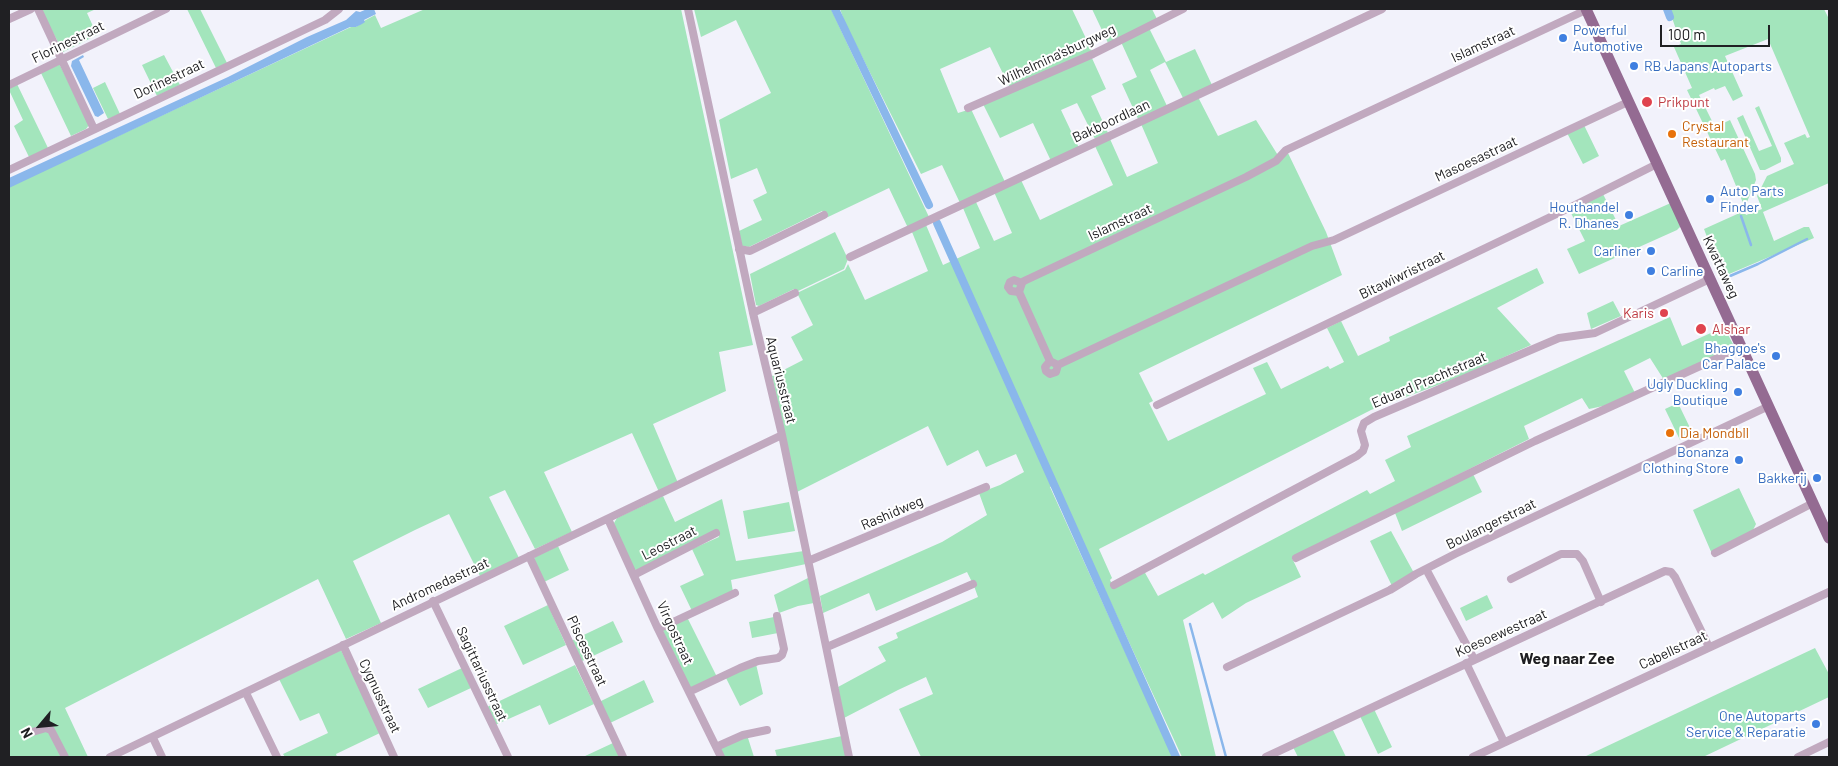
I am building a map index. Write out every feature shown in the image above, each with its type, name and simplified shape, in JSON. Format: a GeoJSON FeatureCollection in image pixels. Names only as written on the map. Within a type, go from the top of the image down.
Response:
{"type":"FeatureCollection","features":[{"type":"Feature","properties":{"kind":"main road","name":"Kwattaweg"},"geometry":{"type":"LineString","coordinates":[[1586,9],[1829,538]]}},
{"type":"Feature","properties":{"kind":"street"},"geometry":{"type":"LineString","coordinates":[[9,19],[30,9]]}},
{"type":"Feature","properties":{"kind":"street"},"geometry":{"type":"LineString","coordinates":[[38,9],[94,129]]}},
{"type":"Feature","properties":{"kind":"street","name":"Florinestraat"},"geometry":{"type":"LineString","coordinates":[[9,85],[166,9]]}},
{"type":"Feature","properties":{"kind":"street","name":"Dorinestraat"},"geometry":{"type":"LineString","coordinates":[[9,170],[325,20],[338,9]]}},
{"type":"Feature","properties":{"kind":"street","name":"Aquariusstraat"},"geometry":{"type":"LineString","coordinates":[[688,9],[752,313],[782,434],[849,757]]}},
{"type":"Feature","properties":{"kind":"street","name":"Wilhelmina'sburgweg"},"geometry":{"type":"LineString","coordinates":[[968,108],[1093,54],[1183,9]]}},
{"type":"Feature","properties":{"kind":"street","name":"Bakboordlaan"},"geometry":{"type":"LineString","coordinates":[[850,257],[1382,9]]}},
{"type":"Feature","properties":{"kind":"street","name":"Islamstraat"},"geometry":{"type":"LineString","coordinates":[[1050,361],[1019,292],[1022,283],[1276,161],[1286,150],[1586,9]]}},
{"type":"Feature","properties":{"kind":"street","name":"Masoesastraat"},"geometry":{"type":"LineString","coordinates":[[1058,365],[1312,246],[1334,240],[1628,102]]}},
{"type":"Feature","properties":{"kind":"street","name":"Bitawiwristraat"},"geometry":{"type":"LineString","coordinates":[[1156,405],[1568,209],[1657,164]]}},
{"type":"Feature","properties":{"kind":"street"},"geometry":{"type":"LineString","coordinates":[[740,249],[750,251],[824,215]]}},
{"type":"Feature","properties":{"kind":"street","name":"Eduard Prachtstraat"},"geometry":{"type":"LineString","coordinates":[[1114,585],[1357,456],[1364,451],[1365,445],[1361,431],[1364,423],[1374,417],[1559,338],[1595,333],[1710,279]]}},
{"type":"Feature","properties":{"kind":"street"},"geometry":{"type":"LineString","coordinates":[[752,313],[795,294]]}},
{"type":"Feature","properties":{"kind":"street"},"geometry":{"type":"LineString","coordinates":[[1296,558],[1535,441],[1742,346]]}},
{"type":"Feature","properties":{"kind":"street"},"geometry":{"type":"LineString","coordinates":[[1050,361],[1058,365],[1056,372],[1050,374],[1046,370],[1050,361]]}},
{"type":"Feature","properties":{"kind":"street","name":"Boulangerstraat"},"geometry":{"type":"LineString","coordinates":[[1227,667],[1390,590],[1426,569],[1769,406]]}},
{"type":"Feature","properties":{"kind":"street","name":"Andromedastraat"},"geometry":{"type":"LineString","coordinates":[[110,757],[153,738],[782,434]]}},
{"type":"Feature","properties":{"kind":"street","name":"Rashidweg"},"geometry":{"type":"LineString","coordinates":[[808,561],[986,487]]}},
{"type":"Feature","properties":{"kind":"street"},"geometry":{"type":"LineString","coordinates":[[1715,553],[1813,503]]}},
{"type":"Feature","properties":{"kind":"street","name":"Virgostraat"},"geometry":{"type":"LineString","coordinates":[[608,519],[658,628],[721,757]]}},
{"type":"Feature","properties":{"kind":"street","name":"Leostraat"},"geometry":{"type":"LineString","coordinates":[[634,575],[716,533]]}},
{"type":"Feature","properties":{"kind":"street"},"geometry":{"type":"LineString","coordinates":[[1512,579],[1561,554],[1577,554],[1583,560],[1601,602]]}},
{"type":"Feature","properties":{"kind":"street","name":"Piscesstraat"},"geometry":{"type":"LineString","coordinates":[[529,556],[623,757]]}},
{"type":"Feature","properties":{"kind":"street"},"geometry":{"type":"LineString","coordinates":[[1426,569],[1470,661],[1504,742]]}},
{"type":"Feature","properties":{"kind":"street","name":"Koesoewestraat"},"geometry":{"type":"LineString","coordinates":[[1266,757],[1665,571],[1671,572],[1709,647]]}},
{"type":"Feature","properties":{"kind":"street"},"geometry":{"type":"LineString","coordinates":[[827,647],[973,584]]}},
{"type":"Feature","properties":{"kind":"street","name":"Cabellstraat"},"geometry":{"type":"LineString","coordinates":[[1473,757],[1829,592]]}},
{"type":"Feature","properties":{"kind":"street"},"geometry":{"type":"LineString","coordinates":[[658,628],[735,593]]}},
{"type":"Feature","properties":{"kind":"street","name":"Sagittariusstraat"},"geometry":{"type":"LineString","coordinates":[[434,601],[508,757]]}},
{"type":"Feature","properties":{"kind":"street"},"geometry":{"type":"LineString","coordinates":[[689,692],[740,668],[758,661],[778,658],[782,655],[784,649],[777,616]]}},
{"type":"Feature","properties":{"kind":"street","name":"Cygnusstraat"},"geometry":{"type":"LineString","coordinates":[[342,645],[394,757]]}},
{"type":"Feature","properties":{"kind":"street"},"geometry":{"type":"LineString","coordinates":[[246,693],[277,757]]}},
{"type":"Feature","properties":{"kind":"street"},"geometry":{"type":"LineString","coordinates":[[29,733],[46,728],[51,730],[65,757]]}},
{"type":"Feature","properties":{"kind":"street"},"geometry":{"type":"LineString","coordinates":[[716,748],[743,735],[767,730]]}},
{"type":"Feature","properties":{"kind":"street"},"geometry":{"type":"LineString","coordinates":[[153,738],[162,757]]}},
{"type":"Feature","properties":{"kind":"street"},"geometry":{"type":"LineString","coordinates":[[1798,757],[1829,742]]}},
{"type":"Feature","properties":{"kind":"green space"},"geometry":{"type":"Polygon","coordinates":[[[41,9],[96,9],[87,13],[97,35],[63,52],[41,9]]]}},
{"type":"Feature","properties":{"kind":"green space"},"geometry":{"type":"Polygon","coordinates":[[[187,9],[200,9],[227,63],[216,68],[187,9]]]}},
{"type":"Feature","properties":{"kind":"green space"},"geometry":{"type":"Polygon","coordinates":[[[425,9],[681,9],[753,345],[719,352],[726,391],[653,424],[678,483],[659,492],[632,433],[544,472],[572,532],[535,549],[505,490],[489,497],[519,558],[480,576],[449,514],[353,561],[381,623],[346,639],[318,579],[65,708],[88,757],[9,757],[9,187],[351,27],[356,27],[375,15],[381,28],[425,9]]]}},
{"type":"Feature","properties":{"kind":"green space"},"geometry":{"type":"Polygon","coordinates":[[[694,9],[831,9],[929,217],[908,228],[889,188],[828,217],[822,211],[749,247],[742,246],[739,231],[762,220],[753,200],[767,193],[757,168],[731,179],[719,120],[771,93],[736,20],[701,37],[694,9]]]}},
{"type":"Feature","properties":{"kind":"green space"},"geometry":{"type":"Polygon","coordinates":[[[840,9],[1072,9],[1092,51],[1010,88],[990,47],[940,69],[958,113],[971,109],[1005,182],[960,203],[942,165],[921,174],[845,23],[840,9]]]}},
{"type":"Feature","properties":{"kind":"green space"},"geometry":{"type":"Polygon","coordinates":[[[1092,9],[1152,9],[1157,19],[1108,43],[1092,9]]]}},
{"type":"Feature","properties":{"kind":"green space"},"geometry":{"type":"Polygon","coordinates":[[[1669,9],[1824,9],[1829,19],[1829,183],[1763,212],[1774,241],[1804,227],[1809,227],[1814,238],[1722,277],[1704,229],[1744,211],[1746,215],[1762,209],[1757,196],[1767,176],[1794,164],[1784,143],[1805,134],[1807,138],[1810,137],[1768,39],[1725,56],[1743,96],[1733,101],[1725,86],[1715,90],[1714,88],[1699,95],[1715,127],[1730,120],[1755,174],[1756,180],[1752,190],[1747,202],[1743,203],[1725,159],[1721,161],[1687,90],[1692,88],[1674,47],[1681,44],[1669,9]]]}},
{"type":"Feature","properties":{"kind":"green space"},"geometry":{"type":"Polygon","coordinates":[[[1149,28],[1166,62],[1195,49],[1212,85],[1183,98],[1165,62],[1150,70],[1167,106],[1138,119],[1122,84],[1137,77],[1121,42],[1149,28]]]}},
{"type":"Feature","properties":{"kind":"green space"},"geometry":{"type":"Polygon","coordinates":[[[164,55],[180,85],[157,96],[142,65],[164,55]]]}},
{"type":"Feature","properties":{"kind":"green space"},"geometry":{"type":"Polygon","coordinates":[[[1091,56],[1106,89],[1091,96],[1108,133],[1095,139],[1077,103],[1061,110],[1079,148],[1051,161],[1033,123],[1000,138],[983,104],[1091,56]]]}},
{"type":"Feature","properties":{"kind":"green space"},"geometry":{"type":"Polygon","coordinates":[[[60,65],[89,125],[86,129],[71,136],[41,73],[60,65]]]}},
{"type":"Feature","properties":{"kind":"green space"},"geometry":{"type":"Polygon","coordinates":[[[105,82],[120,114],[108,119],[93,88],[105,82]]]}},
{"type":"Feature","properties":{"kind":"green space"},"geometry":{"type":"Polygon","coordinates":[[[17,84],[48,148],[29,157],[14,126],[23,120],[9,90],[9,88],[17,84]]]}},
{"type":"Feature","properties":{"kind":"green space"},"geometry":{"type":"Polygon","coordinates":[[[1198,97],[1218,136],[1256,120],[1279,157],[1288,153],[1326,232],[1342,275],[1139,373],[1153,401],[1149,403],[1168,441],[1266,394],[1253,368],[1267,362],[1281,389],[1328,366],[1330,369],[1344,362],[1327,328],[1341,321],[1358,356],[1390,341],[1389,337],[1537,268],[1544,283],[1497,308],[1531,345],[1462,376],[1371,410],[1099,549],[1112,578],[1110,580],[1114,588],[1144,571],[1158,596],[1203,573],[1205,575],[1367,490],[1370,494],[1395,481],[1385,460],[1411,447],[1407,436],[1670,317],[1682,346],[1724,327],[1735,348],[1664,380],[1650,358],[1624,371],[1635,393],[1608,405],[1589,409],[1582,398],[1524,426],[1529,439],[1292,558],[1301,577],[1246,603],[1222,619],[1213,602],[1183,620],[1216,757],[1182,757],[1056,484],[1050,487],[1173,757],[921,757],[899,709],[933,694],[926,677],[844,718],[838,687],[886,661],[878,647],[898,638],[896,633],[978,597],[974,586],[977,584],[975,581],[972,582],[967,572],[876,611],[869,593],[823,613],[820,596],[942,542],[987,515],[979,493],[1000,485],[1024,472],[1016,454],[986,467],[978,450],[947,466],[928,426],[797,492],[772,376],[803,360],[791,337],[813,325],[797,293],[845,270],[848,264],[865,300],[928,271],[912,232],[926,225],[943,265],[980,248],[963,208],[976,202],[994,241],[1012,233],[994,192],[1021,180],[1040,220],[1113,185],[1095,146],[1110,139],[1127,177],[1158,163],[1141,124],[1198,97]]]}},
{"type":"Feature","properties":{"kind":"green space"},"geometry":{"type":"Polygon","coordinates":[[[1759,106],[1781,158],[1781,162],[1765,170],[1760,170],[1737,118],[1743,115],[1759,151],[1772,146],[1755,108],[1759,106]]]}},
{"type":"Feature","properties":{"kind":"green space"},"geometry":{"type":"Polygon","coordinates":[[[1583,123],[1599,156],[1583,164],[1566,131],[1583,123]]]}},
{"type":"Feature","properties":{"kind":"green space"},"geometry":{"type":"Polygon","coordinates":[[[1603,194],[1619,226],[1673,202],[1681,226],[1677,230],[1579,274],[1567,249],[1585,241],[1570,211],[1603,194]]]}},
{"type":"Feature","properties":{"kind":"green space"},"geometry":{"type":"Polygon","coordinates":[[[835,232],[848,259],[844,269],[796,292],[794,289],[759,306],[756,305],[750,274],[835,232]]]}},
{"type":"Feature","properties":{"kind":"green space"},"geometry":{"type":"Polygon","coordinates":[[[1613,301],[1621,316],[1591,329],[1587,313],[1613,301]]]}},
{"type":"Feature","properties":{"kind":"green space"},"geometry":{"type":"Polygon","coordinates":[[[1678,403],[1693,434],[1680,440],[1665,409],[1678,403]]]}},
{"type":"Feature","properties":{"kind":"green space"},"geometry":{"type":"Polygon","coordinates":[[[1473,474],[1482,492],[1402,531],[1395,513],[1473,474]]]}},
{"type":"Feature","properties":{"kind":"green space"},"geometry":{"type":"Polygon","coordinates":[[[1739,488],[1756,524],[1751,534],[1712,554],[1693,510],[1739,488]]]}},
{"type":"Feature","properties":{"kind":"green space"},"geometry":{"type":"Polygon","coordinates":[[[663,496],[675,522],[722,499],[736,561],[804,551],[806,564],[731,580],[733,592],[692,611],[680,586],[704,575],[692,549],[719,537],[717,531],[637,571],[633,568],[615,529],[614,523],[617,518],[663,496]]]}},
{"type":"Feature","properties":{"kind":"green space"},"geometry":{"type":"Polygon","coordinates":[[[789,502],[795,531],[748,539],[743,511],[789,502]]]}},
{"type":"Feature","properties":{"kind":"green space"},"geometry":{"type":"Polygon","coordinates":[[[1391,531],[1414,573],[1392,586],[1370,541],[1391,531]]]}},
{"type":"Feature","properties":{"kind":"green space"},"geometry":{"type":"Polygon","coordinates":[[[558,546],[569,570],[544,582],[534,559],[558,546]]]}},
{"type":"Feature","properties":{"kind":"green space"},"geometry":{"type":"Polygon","coordinates":[[[808,578],[814,603],[798,606],[779,613],[774,595],[808,578]]]}},
{"type":"Feature","properties":{"kind":"green space"},"geometry":{"type":"Polygon","coordinates":[[[1487,595],[1493,608],[1466,621],[1460,608],[1487,595]]]}},
{"type":"Feature","properties":{"kind":"green space"},"geometry":{"type":"Polygon","coordinates":[[[548,605],[566,645],[523,665],[504,626],[548,605]]]}},
{"type":"Feature","properties":{"kind":"green space"},"geometry":{"type":"Polygon","coordinates":[[[687,617],[717,677],[690,688],[662,629],[687,617]]]}},
{"type":"Feature","properties":{"kind":"green space"},"geometry":{"type":"Polygon","coordinates":[[[774,617],[778,633],[752,638],[749,622],[774,617]]]}},
{"type":"Feature","properties":{"kind":"green space"},"geometry":{"type":"Polygon","coordinates":[[[613,621],[623,642],[580,662],[571,641],[613,621]]]}},
{"type":"Feature","properties":{"kind":"green space"},"geometry":{"type":"Polygon","coordinates":[[[1815,648],[1829,674],[1829,697],[1703,757],[1584,757],[1815,648]]]}},
{"type":"Feature","properties":{"kind":"green space"},"geometry":{"type":"Polygon","coordinates":[[[341,650],[382,732],[336,754],[337,757],[285,757],[283,754],[328,733],[319,713],[300,721],[278,677],[341,650]]]}},
{"type":"Feature","properties":{"kind":"green space"},"geometry":{"type":"Polygon","coordinates":[[[756,664],[763,694],[740,706],[725,676],[756,664]]]}},
{"type":"Feature","properties":{"kind":"green space"},"geometry":{"type":"Polygon","coordinates":[[[575,665],[594,704],[549,725],[540,705],[495,725],[487,707],[575,665]]]}},
{"type":"Feature","properties":{"kind":"green space"},"geometry":{"type":"Polygon","coordinates":[[[462,668],[471,688],[428,708],[418,689],[462,668]]]}},
{"type":"Feature","properties":{"kind":"green space"},"geometry":{"type":"Polygon","coordinates":[[[644,680],[654,702],[610,723],[599,702],[644,680]]]}},
{"type":"Feature","properties":{"kind":"green space"},"geometry":{"type":"Polygon","coordinates":[[[1374,709],[1392,747],[1378,754],[1360,716],[1374,709]]]}},
{"type":"Feature","properties":{"kind":"green space"},"geometry":{"type":"Polygon","coordinates":[[[1332,728],[1346,757],[1298,757],[1293,747],[1332,728]]]}},
{"type":"Feature","properties":{"kind":"green space"},"geometry":{"type":"Polygon","coordinates":[[[842,736],[846,757],[777,757],[775,750],[842,736]]]}},
{"type":"Feature","properties":{"kind":"green space"},"geometry":{"type":"Polygon","coordinates":[[[743,737],[748,738],[754,757],[723,757],[720,748],[743,737]]]}},
{"type":"Feature","properties":{"kind":"green space"},"geometry":{"type":"Polygon","coordinates":[[[613,743],[620,757],[583,757],[613,743]]]}},
{"type":"Feature","properties":{"kind":"water"},"geometry":{"type":"Polygon","coordinates":[[[374,9],[376,14],[364,20],[365,22],[356,27],[350,27],[9,188],[9,178],[228,77],[307,37],[346,20],[356,11],[360,12],[374,9]]]}},
{"type":"Feature","properties":{"kind":"water"},"geometry":{"type":"Polygon","coordinates":[[[83,55],[84,57],[79,60],[104,113],[98,117],[95,116],[71,66],[72,61],[83,55]]]}},
{"type":"Feature","properties":{"kind":"waterway"},"geometry":{"type":"LineString","coordinates":[[835,9],[929,205]]}},
{"type":"Feature","properties":{"kind":"waterway"},"geometry":{"type":"LineString","coordinates":[[1667,9],[1670,17]]}},
{"type":"Feature","properties":{"kind":"waterway"},"geometry":{"type":"LineString","coordinates":[[1741,216],[1751,245]]}},
{"type":"Feature","properties":{"kind":"waterway"},"geometry":{"type":"LineString","coordinates":[[937,223],[1176,757]]}},
{"type":"Feature","properties":{"kind":"waterway"},"geometry":{"type":"LineString","coordinates":[[1730,276],[1807,239]]}},
{"type":"Feature","properties":{"kind":"waterway"},"geometry":{"type":"LineString","coordinates":[[1190,624],[1226,757]]}},
{"type":"Feature","properties":{"kind":"place","name":"Powerful Automotive"},"geometry":{"type":"Point","coordinates":[1563,38]}},
{"type":"Feature","properties":{"kind":"place","name":"RB Japans Autoparts"},"geometry":{"type":"Point","coordinates":[1634,66]}},
{"type":"Feature","properties":{"kind":"place","name":"Prikpunt"},"geometry":{"type":"Point","coordinates":[1647,102]}},
{"type":"Feature","properties":{"kind":"place","name":"Crystal Restaurant"},"geometry":{"type":"Point","coordinates":[1672,134]}},
{"type":"Feature","properties":{"kind":"place","name":"Auto Parts Finder"},"geometry":{"type":"Point","coordinates":[1710,199]}},
{"type":"Feature","properties":{"kind":"place","name":"Houthandel R. Dhanes"},"geometry":{"type":"Point","coordinates":[1629,215]}},
{"type":"Feature","properties":{"kind":"place","name":"Carliner"},"geometry":{"type":"Point","coordinates":[1651,251]}},
{"type":"Feature","properties":{"kind":"place","name":"Carline"},"geometry":{"type":"Point","coordinates":[1651,271]}},
{"type":"Feature","properties":{"kind":"place","name":"Karis"},"geometry":{"type":"Point","coordinates":[1664,313]}},
{"type":"Feature","properties":{"kind":"place","name":"Alshar"},"geometry":{"type":"Point","coordinates":[1701,329]}},
{"type":"Feature","properties":{"kind":"place","name":"Bhaggoe's Car Palace"},"geometry":{"type":"Point","coordinates":[1776,356]}},
{"type":"Feature","properties":{"kind":"place","name":"Ugly Duckling Boutique"},"geometry":{"type":"Point","coordinates":[1738,392]}},
{"type":"Feature","properties":{"kind":"place","name":"Dia Mondbll"},"geometry":{"type":"Point","coordinates":[1670,433]}},
{"type":"Feature","properties":{"kind":"place","name":"Bonanza Clothing Store"},"geometry":{"type":"Point","coordinates":[1739,460]}},
{"type":"Feature","properties":{"kind":"place","name":"Bakkerij"},"geometry":{"type":"Point","coordinates":[1817,478]}},
{"type":"Feature","properties":{"kind":"place","name":"One Autoparts Service & Reparatie"},"geometry":{"type":"Point","coordinates":[1816,724]}},
{"type":"Feature","properties":{"kind":"district","name":"Weg naar Zee"},"geometry":{"type":"Point","coordinates":[1567,659]}}]}
